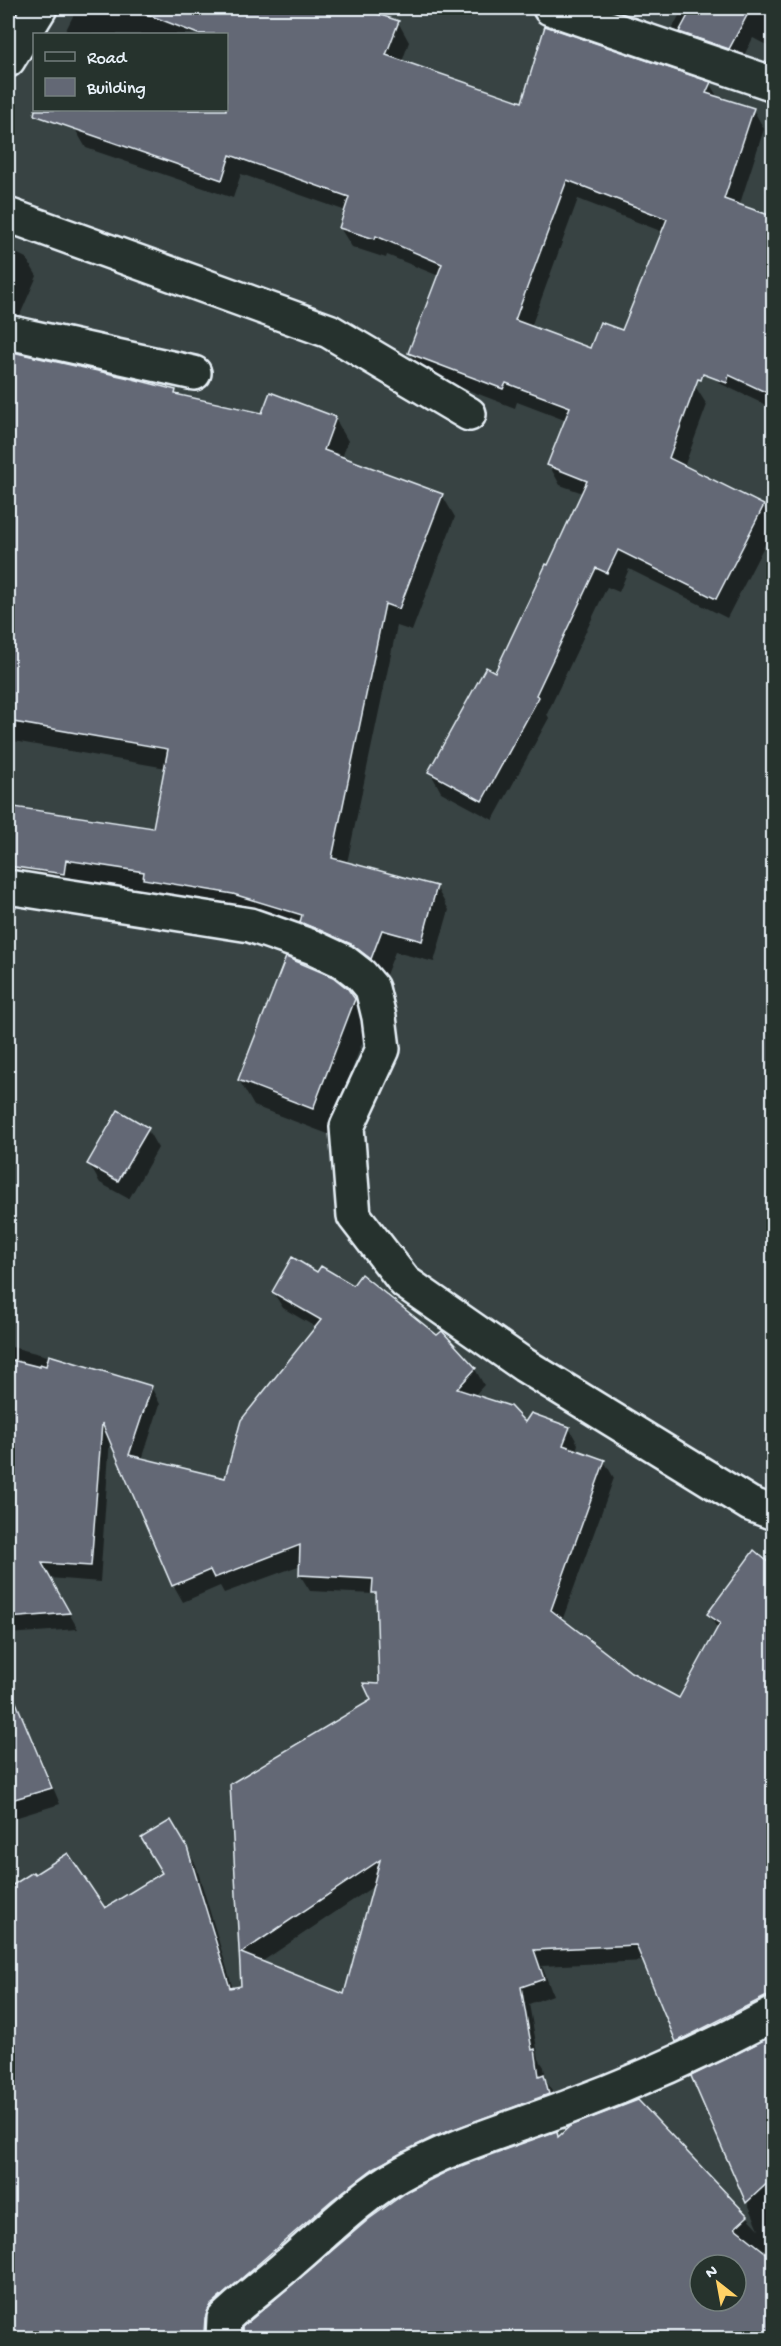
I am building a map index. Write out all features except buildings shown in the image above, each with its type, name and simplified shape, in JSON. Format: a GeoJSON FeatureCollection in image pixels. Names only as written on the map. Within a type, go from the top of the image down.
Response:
{"type":"FeatureCollection","features":[{"type":"Feature","properties":{"kind":"street"},"geometry":{"type":"LineString","coordinates":[[8,60],[40,8]]}},
{"type":"Feature","properties":{"kind":"street"},"geometry":{"type":"LineString","coordinates":[[550,8],[774,84]]}},
{"type":"Feature","properties":{"kind":"street"},"geometry":{"type":"LineString","coordinates":[[8,215],[329,331],[469,414]]}},
{"type":"Feature","properties":{"kind":"street"},"geometry":{"type":"LineString","coordinates":[[8,332],[194,373]]}},
{"type":"Feature","properties":{"kind":"street"},"geometry":{"type":"LineString","coordinates":[[8,887],[250,925],[313,947],[343,961],[361,975],[372,988],[379,1017],[382,1049],[347,1127],[354,1216],[405,1282],[524,1365],[750,1504],[774,1513]]}},
{"type":"Feature","properties":{"kind":"street"},"geometry":{"type":"LineString","coordinates":[[223,2338],[224,2319],[235,2308],[351,2209],[398,2175],[466,2144],[584,2102],[707,2049],[774,2014]]}}]}
